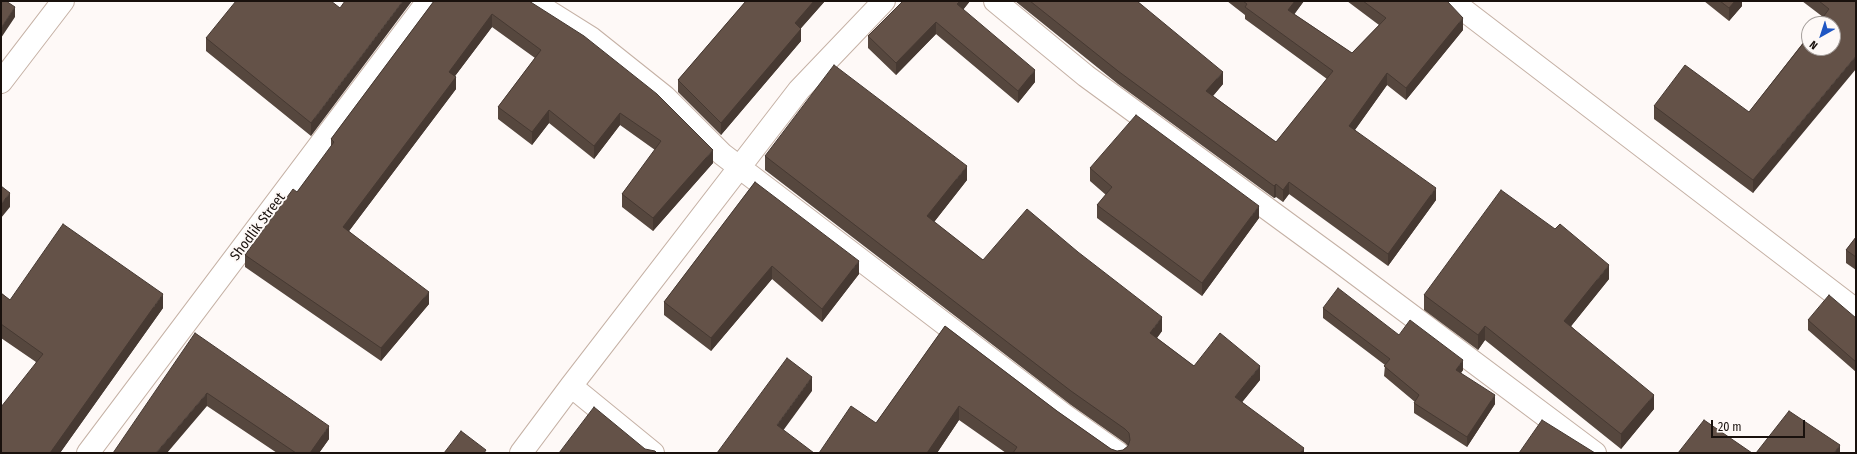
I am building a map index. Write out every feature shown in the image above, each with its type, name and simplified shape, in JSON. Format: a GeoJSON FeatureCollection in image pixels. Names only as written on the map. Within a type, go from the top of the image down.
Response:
{"type":"FeatureCollection","features":[{"type":"Feature","properties":{"kind":"street"},"geometry":{"type":"LineString","coordinates":[[1,82],[63,1]]}},
{"type":"Feature","properties":{"kind":"street","name":"Shodlik Street"},"geometry":{"type":"LineString","coordinates":[[88,453],[428,1]]}},
{"type":"Feature","properties":{"kind":"street"},"geometry":{"type":"LineString","coordinates":[[532,1],[591,38],[665,97],[722,154],[1064,415],[1118,453]]}},
{"type":"Feature","properties":{"kind":"street"},"geometry":{"type":"LineString","coordinates":[[522,453],[571,386],[799,90],[884,1]]}},
{"type":"Feature","properties":{"kind":"street"},"geometry":{"type":"LineString","coordinates":[[995,1],[1086,76],[1334,257],[1595,453]]}},
{"type":"Feature","properties":{"kind":"street"},"geometry":{"type":"LineString","coordinates":[[1452,1],[1856,310]]}},
{"type":"Feature","properties":{"kind":"street"},"geometry":{"type":"LineString","coordinates":[[571,386],[653,453]]}},
{"type":"Feature","properties":{"kind":"building"},"geometry":{"type":"Polygon","coordinates":[[[1,1],[6,1],[15,7],[1,28],[1,1]]]}},
{"type":"Feature","properties":{"kind":"building"},"geometry":{"type":"Polygon","coordinates":[[[236,1],[331,1],[340,8],[345,1],[403,1],[311,123],[206,38],[236,1]]]}},
{"type":"Feature","properties":{"kind":"building"},"geometry":{"type":"Polygon","coordinates":[[[434,1],[529,1],[584,36],[657,94],[713,150],[653,218],[622,194],[661,141],[620,113],[594,146],[549,110],[532,132],[498,107],[541,50],[492,14],[449,72],[456,77],[343,227],[429,292],[381,348],[245,255],[293,189],[297,192],[334,142],[331,139],[434,1]]]}},
{"type":"Feature","properties":{"kind":"building"},"geometry":{"type":"Polygon","coordinates":[[[746,1],[814,1],[795,23],[801,29],[721,123],[678,80],[746,1]]]}},
{"type":"Feature","properties":{"kind":"building"},"geometry":{"type":"Polygon","coordinates":[[[903,1],[960,1],[957,4],[1035,70],[1018,91],[936,22],[896,63],[868,36],[903,1]]]}},
{"type":"Feature","properties":{"kind":"building"},"geometry":{"type":"Polygon","coordinates":[[[1030,1],[1137,1],[1223,72],[1206,91],[1276,142],[1333,71],[1245,7],[1247,4],[1243,1],[1295,1],[1288,10],[1352,53],[1386,18],[1363,1],[1447,1],[1463,18],[1406,88],[1387,73],[1349,126],[1436,188],[1388,254],[1289,182],[1283,190],[1276,184],[1274,186],[1118,71],[1030,1]]]}},
{"type":"Feature","properties":{"kind":"building"},"geometry":{"type":"Polygon","coordinates":[[[1720,1],[1735,1],[1729,8],[1720,1]]]}},
{"type":"Feature","properties":{"kind":"building"},"geometry":{"type":"Polygon","coordinates":[[[1819,1],[1856,1],[1856,56],[1753,180],[1654,106],[1685,65],[1749,112],[1801,46],[1801,56],[1841,56],[1841,16],[1824,16],[1829,9],[1819,1]]]}},
{"type":"Feature","properties":{"kind":"building"},"geometry":{"type":"Polygon","coordinates":[[[834,65],[967,166],[927,216],[983,260],[1027,209],[1078,252],[1162,317],[1150,333],[1194,366],[1220,333],[1260,366],[1235,397],[1304,448],[1300,453],[1013,453],[1017,447],[959,406],[927,453],[819,453],[851,406],[876,423],[945,326],[1057,411],[1111,449],[1117,451],[1123,450],[1128,446],[1130,440],[1129,433],[1125,429],[1071,391],[765,156],[834,65]]]}},
{"type":"Feature","properties":{"kind":"building"},"geometry":{"type":"Polygon","coordinates":[[[1136,115],[1259,206],[1202,283],[1097,205],[1112,187],[1090,168],[1136,115]]]}},
{"type":"Feature","properties":{"kind":"building"},"geometry":{"type":"Polygon","coordinates":[[[755,182],[859,261],[822,309],[772,266],[711,338],[664,302],[755,182]]]}},
{"type":"Feature","properties":{"kind":"building"},"geometry":{"type":"Polygon","coordinates":[[[1,186],[10,193],[1,204],[1,186]]]}},
{"type":"Feature","properties":{"kind":"building"},"geometry":{"type":"Polygon","coordinates":[[[1501,190],[1555,229],[1560,224],[1609,265],[1564,321],[1654,395],[1621,434],[1485,326],[1478,335],[1424,295],[1501,190]]]}},
{"type":"Feature","properties":{"kind":"building"},"geometry":{"type":"Polygon","coordinates":[[[63,224],[163,294],[50,453],[1,453],[1,407],[43,354],[1,324],[1,293],[10,300],[63,224]]]}},
{"type":"Feature","properties":{"kind":"building"},"geometry":{"type":"Polygon","coordinates":[[[1856,237],[1856,257],[1846,250],[1856,237]]]}},
{"type":"Feature","properties":{"kind":"building"},"geometry":{"type":"Polygon","coordinates":[[[1338,288],[1399,335],[1410,320],[1463,360],[1456,370],[1495,395],[1467,437],[1414,403],[1419,395],[1384,366],[1390,359],[1323,308],[1338,288]]]}},
{"type":"Feature","properties":{"kind":"building"},"geometry":{"type":"Polygon","coordinates":[[[1829,295],[1856,318],[1856,362],[1808,320],[1829,295]]]}},
{"type":"Feature","properties":{"kind":"building"},"geometry":{"type":"Polygon","coordinates":[[[195,333],[329,426],[310,453],[296,453],[207,393],[156,453],[113,453],[195,333]]]}},
{"type":"Feature","properties":{"kind":"building"},"geometry":{"type":"Polygon","coordinates":[[[787,358],[812,377],[777,425],[814,453],[717,453],[787,358]]]}},
{"type":"Feature","properties":{"kind":"building"},"geometry":{"type":"Polygon","coordinates":[[[594,407],[645,449],[655,451],[657,453],[559,453],[594,407]]]}},
{"type":"Feature","properties":{"kind":"building"},"geometry":{"type":"Polygon","coordinates":[[[1789,411],[1840,445],[1834,453],[1756,453],[1789,411]]]}},
{"type":"Feature","properties":{"kind":"building"},"geometry":{"type":"Polygon","coordinates":[[[1542,420],[1595,453],[1519,453],[1542,420]]]}},
{"type":"Feature","properties":{"kind":"building"},"geometry":{"type":"Polygon","coordinates":[[[1704,420],[1752,453],[1678,453],[1704,420]]]}},
{"type":"Feature","properties":{"kind":"building"},"geometry":{"type":"Polygon","coordinates":[[[461,431],[486,450],[484,453],[444,453],[461,431]]]}}]}
